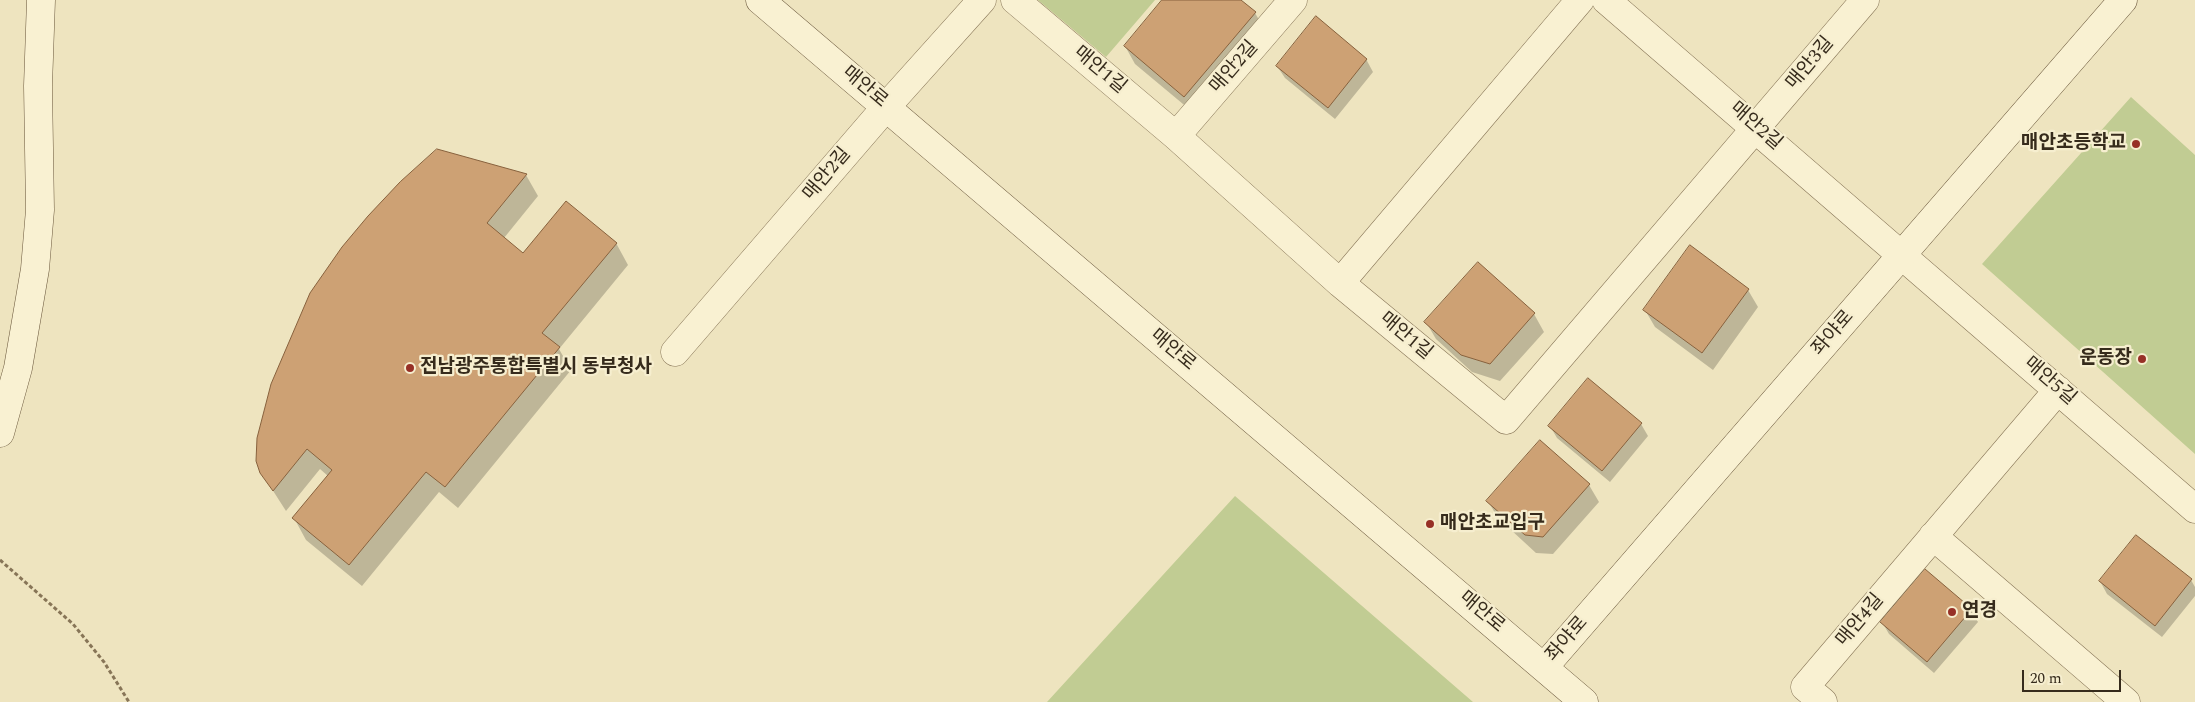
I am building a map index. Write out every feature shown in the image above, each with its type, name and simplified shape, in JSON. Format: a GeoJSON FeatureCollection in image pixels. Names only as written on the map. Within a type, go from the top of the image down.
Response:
{"type":"FeatureCollection","features":[{"type":"Feature","properties":{"kind":"street"},"geometry":{"type":"LineString","coordinates":[[0,433],[18,368],[35,269],[40,210],[38,134],[41,0]]}},
{"type":"Feature","properties":{"kind":"street","name":"매안로"},"geometry":{"type":"LineString","coordinates":[[760,0],[1584,702]]}},
{"type":"Feature","properties":{"kind":"street","name":"매안2길"},"geometry":{"type":"LineString","coordinates":[[675,352],[886,107],[982,0]]}},
{"type":"Feature","properties":{"kind":"street","name":"매안1길"},"geometry":{"type":"LineString","coordinates":[[1015,0],[1176,136],[1340,283],[1506,420],[1756,129]]}},
{"type":"Feature","properties":{"kind":"street","name":"매안2길"},"geometry":{"type":"LineString","coordinates":[[1176,136],[1293,0]]}},
{"type":"Feature","properties":{"kind":"street"},"geometry":{"type":"LineString","coordinates":[[1340,283],[1580,0]]}},
{"type":"Feature","properties":{"kind":"street","name":"매안2길"},"geometry":{"type":"LineString","coordinates":[[1606,0],[1903,255]]}},
{"type":"Feature","properties":{"kind":"street","name":"매안3길"},"geometry":{"type":"LineString","coordinates":[[1756,129],[1865,0]]}},
{"type":"Feature","properties":{"kind":"street","name":"좌야로"},"geometry":{"type":"LineString","coordinates":[[1544,667],[2123,0]]}},
{"type":"Feature","properties":{"kind":"street","name":"매안5길"},"geometry":{"type":"LineString","coordinates":[[1903,255],[2195,509]]}},
{"type":"Feature","properties":{"kind":"street","name":"매안4길"},"geometry":{"type":"LineString","coordinates":[[1823,702],[1805,687],[2058,390]]}},
{"type":"Feature","properties":{"kind":"street"},"geometry":{"type":"LineString","coordinates":[[1933,536],[2126,702]]}},
{"type":"Feature","properties":{"kind":"path"},"geometry":{"type":"LineString","coordinates":[[0,560],[73,624],[104,662],[129,702]]}},
{"type":"Feature","properties":{"kind":"green space"},"geometry":{"type":"Polygon","coordinates":[[[1038,0],[1155,0],[1106,57],[1038,0]]]}},
{"type":"Feature","properties":{"kind":"green space","name":"운동장"},"geometry":{"type":"Polygon","coordinates":[[[2131,97],[2195,155],[2195,454],[1982,264],[2131,97]]]}},
{"type":"Feature","properties":{"kind":"green space"},"geometry":{"type":"Polygon","coordinates":[[[1235,496],[1473,702],[1047,702],[1235,496]]]}},
{"type":"Feature","properties":{"kind":"building"},"geometry":{"type":"Polygon","coordinates":[[[1162,0],[1241,0],[1256,12],[1184,97],[1124,46],[1162,0]]]}},
{"type":"Feature","properties":{"kind":"building"},"geometry":{"type":"Polygon","coordinates":[[[1316,16],[1367,59],[1328,108],[1276,66],[1316,16]]]}},
{"type":"Feature","properties":{"kind":"building","name":"전남광주통합특별시 동부청사"},"geometry":{"type":"Polygon","coordinates":[[[437,149],[527,174],[487,223],[523,253],[566,201],[617,243],[542,333],[560,347],[445,487],[426,472],[349,565],[292,518],[332,470],[307,449],[273,491],[260,473],[256,461],[257,438],[271,384],[310,293],[342,247],[368,216],[400,182],[437,149]]]}},
{"type":"Feature","properties":{"kind":"building"},"geometry":{"type":"Polygon","coordinates":[[[1690,245],[1749,289],[1702,353],[1643,310],[1690,245]]]}},
{"type":"Feature","properties":{"kind":"building"},"geometry":{"type":"Polygon","coordinates":[[[1478,262],[1535,313],[1490,364],[1461,355],[1424,322],[1478,262]]]}},
{"type":"Feature","properties":{"kind":"building"},"geometry":{"type":"Polygon","coordinates":[[[1588,378],[1642,423],[1602,471],[1548,426],[1588,378]]]}},
{"type":"Feature","properties":{"kind":"building"},"geometry":{"type":"Polygon","coordinates":[[[1540,440],[1590,484],[1543,537],[1525,535],[1486,501],[1540,440]]]}},
{"type":"Feature","properties":{"kind":"building"},"geometry":{"type":"Polygon","coordinates":[[[2136,535],[2192,579],[2155,626],[2099,581],[2136,535]]]}},
{"type":"Feature","properties":{"kind":"building"},"geometry":{"type":"Polygon","coordinates":[[[1925,569],[1972,609],[1927,662],[1880,622],[1925,569]]]}},
{"type":"Feature","properties":{"kind":"place","name":"매안초등학교"},"geometry":{"type":"Point","coordinates":[2136,144]}},
{"type":"Feature","properties":{"kind":"place","name":"운동장"},"geometry":{"type":"Point","coordinates":[2142,359]}},
{"type":"Feature","properties":{"kind":"place","name":"전남광주통합특별시 동부청사"},"geometry":{"type":"Point","coordinates":[410,368]}},
{"type":"Feature","properties":{"kind":"place","name":"매안초교입구"},"geometry":{"type":"Point","coordinates":[1430,524]}},
{"type":"Feature","properties":{"kind":"place","name":"연경"},"geometry":{"type":"Point","coordinates":[1952,612]}}]}
